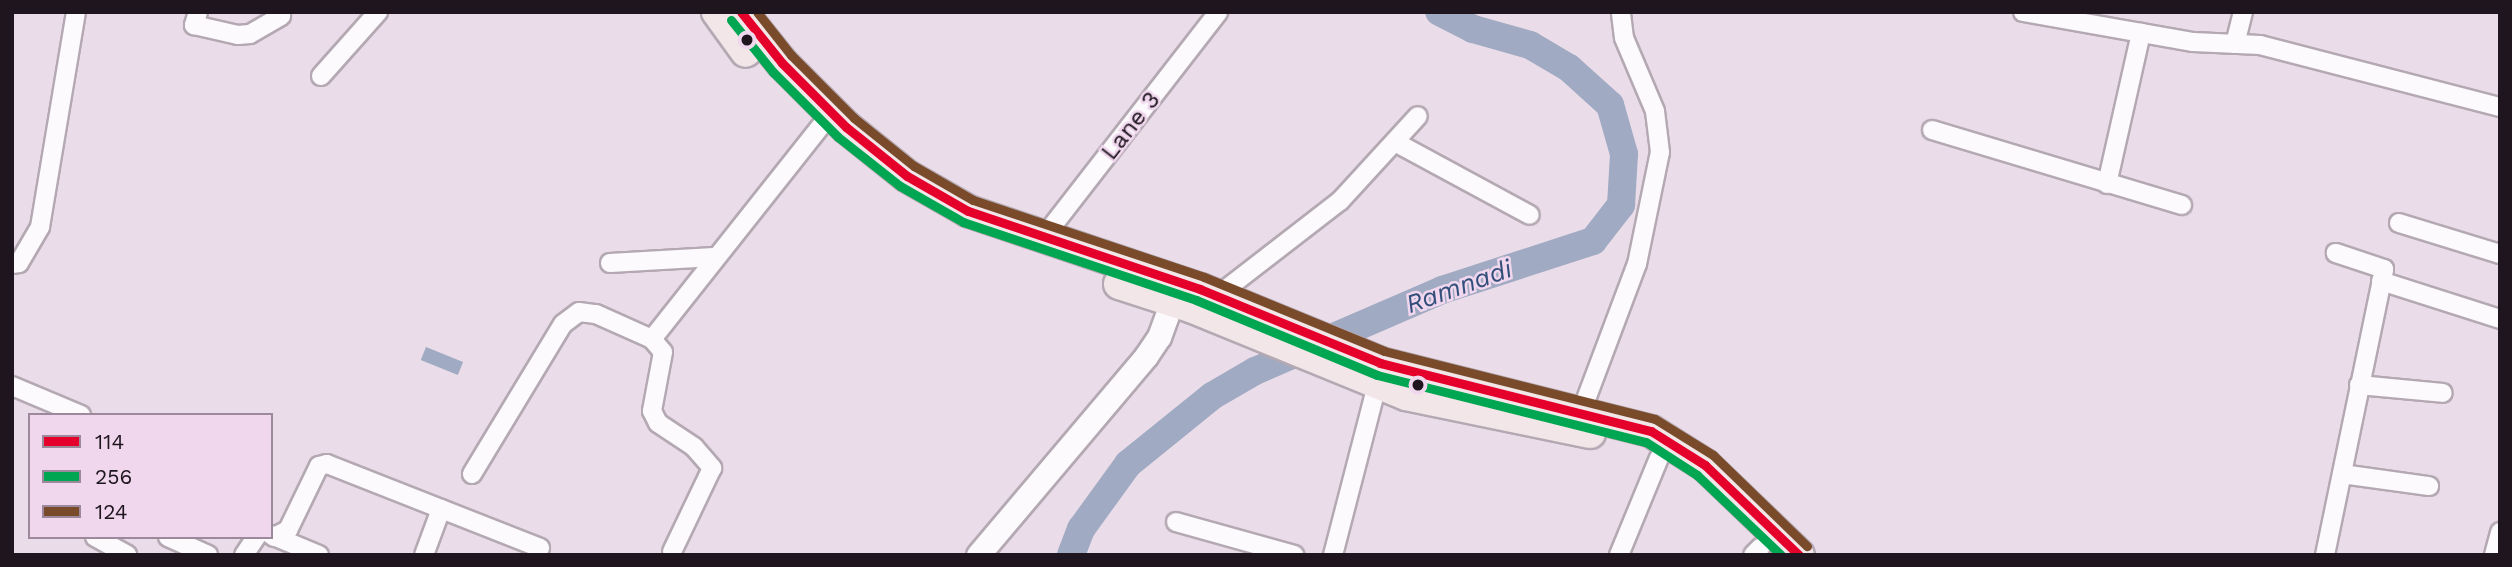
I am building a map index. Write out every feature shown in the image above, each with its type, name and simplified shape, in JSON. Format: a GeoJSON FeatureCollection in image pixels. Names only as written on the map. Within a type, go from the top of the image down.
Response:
{"type":"FeatureCollection","features":[{"type":"Feature","properties":{"kind":"main road"},"geometry":{"type":"LineString","coordinates":[[717,12],[766,76],[824,120],[933,193],[968,211],[1217,296],[1276,333]]}},
{"type":"Feature","properties":{"kind":"main road"},"geometry":{"type":"LineString","coordinates":[[741,12],[824,120],[895,193],[960,230],[1171,301],[1276,333],[1374,376],[1617,440],[1659,458],[1799,555]]}},
{"type":"Feature","properties":{"kind":"main road"},"geometry":{"type":"LineString","coordinates":[[1374,376],[1582,410],[1623,420],[1681,447],[1740,513],[1761,552]]}},
{"type":"Feature","properties":{"kind":"street"},"geometry":{"type":"LineString","coordinates":[[16,264],[40,227],[76,12]]}},
{"type":"Feature","properties":{"kind":"street"},"geometry":{"type":"LineString","coordinates":[[198,12],[194,25],[238,35],[250,34],[281,16]]}},
{"type":"Feature","properties":{"kind":"street"},"geometry":{"type":"LineString","coordinates":[[321,76],[378,12]]}},
{"type":"Feature","properties":{"kind":"street","name":"Lane 3"},"geometry":{"type":"LineString","coordinates":[[1043,238],[1218,12]]}},
{"type":"Feature","properties":{"kind":"street"},"geometry":{"type":"LineString","coordinates":[[1582,410],[1637,264],[1660,152],[1655,111],[1624,38],[1621,12]]}},
{"type":"Feature","properties":{"kind":"street"},"geometry":{"type":"LineString","coordinates":[[2023,12],[2141,33],[2260,45],[2500,107]]}},
{"type":"Feature","properties":{"kind":"street"},"geometry":{"type":"LineString","coordinates":[[2235,44],[2243,12]]}},
{"type":"Feature","properties":{"kind":"street"},"geometry":{"type":"LineString","coordinates":[[2107,184],[2141,33]]}},
{"type":"Feature","properties":{"kind":"street"},"geometry":{"type":"LineString","coordinates":[[1217,296],[1340,201],[1418,116]]}},
{"type":"Feature","properties":{"kind":"street"},"geometry":{"type":"LineString","coordinates":[[652,339],[824,120]]}},
{"type":"Feature","properties":{"kind":"street"},"geometry":{"type":"LineString","coordinates":[[1933,130],[2182,205]]}},
{"type":"Feature","properties":{"kind":"street"},"geometry":{"type":"LineString","coordinates":[[1395,142],[1530,215]]}},
{"type":"Feature","properties":{"kind":"street"},"geometry":{"type":"LineString","coordinates":[[2399,223],[2500,254]]}},
{"type":"Feature","properties":{"kind":"street"},"geometry":{"type":"LineString","coordinates":[[2325,555],[2384,269],[2336,253]]}},
{"type":"Feature","properties":{"kind":"street"},"geometry":{"type":"LineString","coordinates":[[610,262],[714,257]]}},
{"type":"Feature","properties":{"kind":"street"},"geometry":{"type":"LineString","coordinates":[[2381,281],[2500,319]]}},
{"type":"Feature","properties":{"kind":"street"},"geometry":{"type":"LineString","coordinates":[[978,555],[1146,356],[1159,337],[1171,301]]}},
{"type":"Feature","properties":{"kind":"street"},"geometry":{"type":"LineString","coordinates":[[472,474],[563,324],[579,312],[596,314],[652,339],[663,352],[654,394],[655,417],[712,468],[672,552]]}},
{"type":"Feature","properties":{"kind":"street"},"geometry":{"type":"LineString","coordinates":[[1333,555],[1374,376]]}},
{"type":"Feature","properties":{"kind":"street"},"geometry":{"type":"LineString","coordinates":[[12,386],[83,413]]}},
{"type":"Feature","properties":{"kind":"street"},"geometry":{"type":"LineString","coordinates":[[2360,386],[2443,393]]}},
{"type":"Feature","properties":{"kind":"street"},"geometry":{"type":"LineString","coordinates":[[1619,555],[1659,458]]}},
{"type":"Feature","properties":{"kind":"street"},"geometry":{"type":"LineString","coordinates":[[273,534],[288,530],[322,464],[540,548]]}},
{"type":"Feature","properties":{"kind":"street"},"geometry":{"type":"LineString","coordinates":[[2342,474],[2429,486]]}},
{"type":"Feature","properties":{"kind":"street"},"geometry":{"type":"LineString","coordinates":[[424,555],[442,509]]}},
{"type":"Feature","properties":{"kind":"street"},"geometry":{"type":"LineString","coordinates":[[1176,522],[1294,555]]}},
{"type":"Feature","properties":{"kind":"street"},"geometry":{"type":"LineString","coordinates":[[2494,555],[2500,532]]}},
{"type":"Feature","properties":{"kind":"street"},"geometry":{"type":"LineString","coordinates":[[273,538],[319,555]]}},
{"type":"Feature","properties":{"kind":"street"},"geometry":{"type":"LineString","coordinates":[[99,539],[127,555]]}},
{"type":"Feature","properties":{"kind":"street"},"geometry":{"type":"LineString","coordinates":[[172,539],[208,555]]}},
{"type":"Feature","properties":{"kind":"street"},"geometry":{"type":"LineString","coordinates":[[244,555],[263,539]]}},
{"type":"Feature","properties":{"kind":"water"},"geometry":{"type":"Polygon","coordinates":[[[426,347],[463,362],[458,375],[421,360],[426,347]]]}},
{"type":"Feature","properties":{"kind":"waterway","name":"Ramnadi"},"geometry":{"type":"LineString","coordinates":[[1071,555],[1081,529],[1128,464],[1212,396],[1255,371],[1442,290],[1593,241],[1621,205],[1624,154],[1610,105],[1569,68],[1530,45],[1473,29],[1439,12]]}},
{"type":"Feature","properties":{"kind":"transit line","name":"114"},"geometry":{"type":"LineString","coordinates":[[741,12],[782,63],[846,127],[907,176],[968,211],[1200,289],[1380,363],[1651,431],[1705,465],[1799,555]]}},
{"type":"Feature","properties":{"kind":"transit line","name":"124"},"geometry":{"type":"LineString","coordinates":[[757,12],[791,55],[854,118],[914,166],[973,200],[1204,277],[1384,351],[1655,419],[1713,455],[1807,546]]}},
{"type":"Feature","properties":{"kind":"transit line","name":"256"},"geometry":{"type":"LineString","coordinates":[[731,20],[773,72],[838,137],[900,186],[963,222],[1196,300],[1377,375],[1646,442],[1697,475],[1781,555]]}}]}
